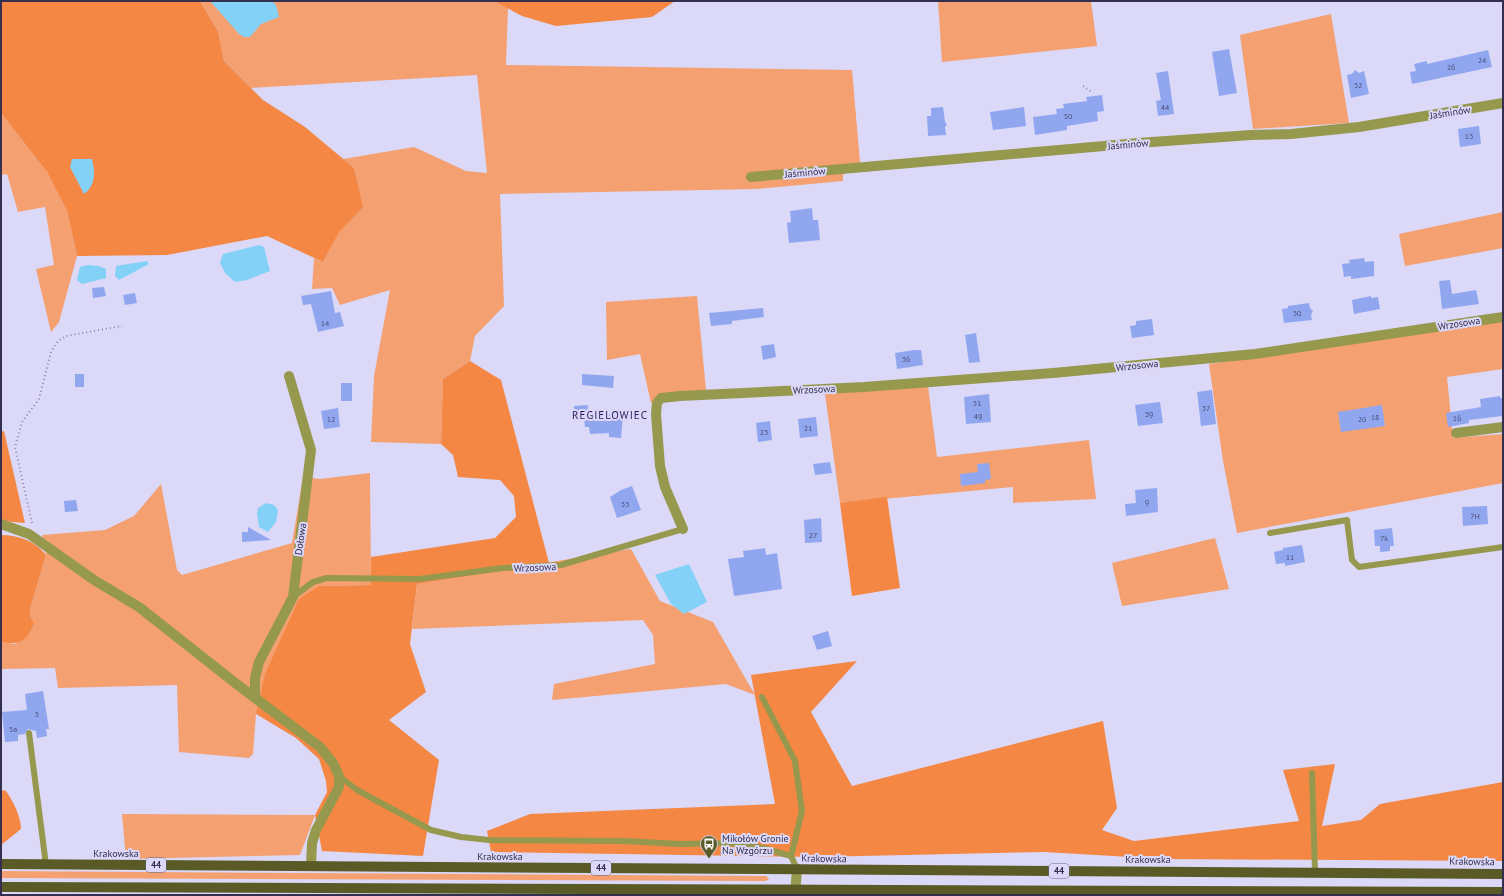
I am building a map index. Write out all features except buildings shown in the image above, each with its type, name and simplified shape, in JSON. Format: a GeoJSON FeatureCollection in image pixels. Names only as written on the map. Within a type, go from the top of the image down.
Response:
{"type":"FeatureCollection","features":[{"type":"Feature","properties":{"kind":"main road","name":"Krakowska"},"geometry":{"type":"LineString","coordinates":[[1,864],[1503,874]]}},
{"type":"Feature","properties":{"kind":"main road","name":"44"},"geometry":{"type":"LineString","coordinates":[[1,887],[346,892],[1503,892]]}},
{"type":"Feature","properties":{"kind":"street","name":"Jaśminów"},"geometry":{"type":"LineString","coordinates":[[751,177],[1138,143],[1251,135],[1291,134],[1359,127],[1503,103]]}},
{"type":"Feature","properties":{"kind":"street","name":"Wrzosowa"},"geometry":{"type":"LineString","coordinates":[[683,529],[665,487],[660,466],[656,414],[657,403],[661,398],[864,387],[1045,374],[1231,356],[1503,316]]}},
{"type":"Feature","properties":{"kind":"street","name":"Dołowa"},"geometry":{"type":"LineString","coordinates":[[255,698],[255,678],[260,662],[293,597],[311,450],[288,376]]}},
{"type":"Feature","properties":{"kind":"street"},"geometry":{"type":"LineString","coordinates":[[1456,433],[1503,427]]}},
{"type":"Feature","properties":{"kind":"street"},"geometry":{"type":"LineString","coordinates":[[1,524],[29,534],[94,580],[139,607],[320,747],[334,763],[339,776],[338,787],[316,830],[312,843],[311,866]]}},
{"type":"Feature","properties":{"kind":"street"},"geometry":{"type":"LineString","coordinates":[[796,869],[796,892]]}},
{"type":"Feature","properties":{"kind":"lane"},"geometry":{"type":"LineString","coordinates":[[1270,533],[1348,520],[1352,560],[1359,567],[1503,547]]}},
{"type":"Feature","properties":{"kind":"lane","name":"Wrzosowa"},"geometry":{"type":"LineString","coordinates":[[293,597],[313,582],[327,578],[419,579],[502,568],[561,565],[683,529]]}},
{"type":"Feature","properties":{"kind":"lane"},"geometry":{"type":"LineString","coordinates":[[762,697],[795,761],[802,811],[790,856],[796,869]]}},
{"type":"Feature","properties":{"kind":"lane"},"geometry":{"type":"LineString","coordinates":[[29,732],[46,865]]}},
{"type":"Feature","properties":{"kind":"lane"},"geometry":{"type":"LineString","coordinates":[[1312,773],[1315,872]]}},
{"type":"Feature","properties":{"kind":"lane"},"geometry":{"type":"LineString","coordinates":[[339,776],[357,790],[431,830],[461,836],[489,840],[680,844],[730,843],[763,848],[790,856]]}},
{"type":"Feature","properties":{"kind":"path"},"geometry":{"type":"LineString","coordinates":[[1084,86],[1093,93]]}},
{"type":"Feature","properties":{"kind":"path"},"geometry":{"type":"LineString","coordinates":[[29,534],[32,523],[15,447],[22,422],[39,399],[51,352],[58,341],[66,336],[122,326]]}},
{"type":"Feature","properties":{"kind":"path"},"geometry":{"type":"LineString","coordinates":[[717,853],[741,854]]}},
{"type":"Feature","properties":{"kind":"shaded area"},"geometry":{"type":"Polygon","coordinates":[[[1,1],[200,1],[218,31],[224,61],[263,100],[305,127],[354,168],[363,207],[339,232],[323,262],[267,236],[167,255],[77,256],[67,211],[47,172],[1,113],[1,1]]]}},
{"type":"Feature","properties":{"kind":"shaded area"},"geometry":{"type":"Polygon","coordinates":[[[200,1],[494,1],[508,8],[506,65],[852,70],[860,162],[843,175],[843,181],[756,189],[500,194],[504,306],[475,336],[470,361],[443,379],[441,444],[371,442],[374,376],[390,290],[340,305],[332,288],[312,289],[314,258],[323,262],[339,231],[362,207],[354,168],[343,159],[414,147],[466,171],[487,173],[477,75],[251,88],[224,61],[218,31],[200,1]]]}},
{"type":"Feature","properties":{"kind":"shaded area"},"geometry":{"type":"Polygon","coordinates":[[[494,1],[675,1],[652,17],[556,26],[522,16],[494,1]]]}},
{"type":"Feature","properties":{"kind":"shaded area"},"geometry":{"type":"Polygon","coordinates":[[[938,1],[1091,1],[1097,46],[942,62],[938,1]]]}},
{"type":"Feature","properties":{"kind":"shaded area"},"geometry":{"type":"Polygon","coordinates":[[[1331,14],[1349,123],[1253,129],[1240,35],[1331,14]]]}},
{"type":"Feature","properties":{"kind":"shaded area"},"geometry":{"type":"Polygon","coordinates":[[[1,113],[47,172],[67,211],[77,256],[59,322],[51,332],[36,269],[54,265],[45,207],[18,212],[7,174],[1,175],[1,113]]]}},
{"type":"Feature","properties":{"kind":"shaded area"},"geometry":{"type":"Polygon","coordinates":[[[1503,212],[1503,248],[1405,266],[1399,234],[1503,212]]]}},
{"type":"Feature","properties":{"kind":"shaded area"},"geometry":{"type":"Polygon","coordinates":[[[697,296],[706,390],[651,403],[640,354],[607,360],[606,302],[697,296]]]}},
{"type":"Feature","properties":{"kind":"shaded area"},"geometry":{"type":"Polygon","coordinates":[[[1503,321],[1503,369],[1447,377],[1453,438],[1503,434],[1503,483],[1237,533],[1223,461],[1209,364],[1503,321]]]}},
{"type":"Feature","properties":{"kind":"shaded area"},"geometry":{"type":"Polygon","coordinates":[[[470,361],[501,380],[549,563],[417,584],[410,644],[426,692],[389,720],[439,760],[423,856],[322,851],[315,815],[327,792],[326,781],[319,759],[296,738],[256,714],[265,674],[299,599],[319,586],[371,585],[371,557],[495,538],[516,517],[514,496],[500,480],[458,477],[453,455],[441,444],[443,379],[470,361]]]}},
{"type":"Feature","properties":{"kind":"shaded area"},"geometry":{"type":"Polygon","coordinates":[[[928,386],[937,457],[1089,440],[1096,499],[1013,503],[1013,487],[840,503],[825,394],[928,386]]]}},
{"type":"Feature","properties":{"kind":"shaded area"},"geometry":{"type":"Polygon","coordinates":[[[4,431],[25,523],[1,521],[1,432],[4,431]]]}},
{"type":"Feature","properties":{"kind":"shaded area"},"geometry":{"type":"Polygon","coordinates":[[[370,473],[371,585],[319,586],[256,714],[253,754],[249,758],[179,752],[177,685],[58,688],[55,668],[1,669],[1,642],[16,644],[30,617],[30,609],[46,555],[42,535],[105,530],[134,516],[161,484],[177,570],[182,575],[292,543],[303,477],[320,479],[370,473]]]}},
{"type":"Feature","properties":{"kind":"shaded area"},"geometry":{"type":"Polygon","coordinates":[[[887,497],[900,588],[852,596],[840,503],[887,497]]]}},
{"type":"Feature","properties":{"kind":"shaded area"},"geometry":{"type":"Polygon","coordinates":[[[1,535],[14,536],[26,540],[37,546],[46,555],[30,609],[30,617],[34,623],[22,641],[13,643],[1,642],[1,535]]]}},
{"type":"Feature","properties":{"kind":"shaded area"},"geometry":{"type":"Polygon","coordinates":[[[1215,538],[1229,589],[1122,606],[1112,563],[1215,538]]]}},
{"type":"Feature","properties":{"kind":"shaded area"},"geometry":{"type":"Polygon","coordinates":[[[631,549],[660,601],[713,622],[755,695],[726,684],[552,700],[554,684],[655,664],[653,635],[643,620],[412,629],[417,584],[631,549]]]}},
{"type":"Feature","properties":{"kind":"shaded area"},"geometry":{"type":"Polygon","coordinates":[[[857,661],[811,712],[852,786],[1103,721],[1117,808],[1102,830],[1134,841],[1299,821],[1283,770],[1335,764],[1322,826],[1361,820],[1380,804],[1503,782],[1503,861],[1165,859],[1044,852],[816,857],[491,852],[487,831],[530,814],[775,804],[751,675],[857,661]]]}},
{"type":"Feature","properties":{"kind":"shaded area"},"geometry":{"type":"Polygon","coordinates":[[[1,790],[6,791],[14,804],[20,819],[21,829],[1,845],[1,790]]]}},
{"type":"Feature","properties":{"kind":"shaded area"},"geometry":{"type":"Polygon","coordinates":[[[122,814],[315,815],[300,855],[126,859],[122,814]]]}},
{"type":"Feature","properties":{"kind":"shaded area"},"geometry":{"type":"Polygon","coordinates":[[[1,871],[766,876],[769,879],[766,881],[1,878],[1,871]]]}},
{"type":"Feature","properties":{"kind":"water"},"geometry":{"type":"Polygon","coordinates":[[[210,1],[272,1],[276,5],[279,17],[261,24],[250,37],[244,37],[239,34],[210,1]]]}},
{"type":"Feature","properties":{"kind":"water"},"geometry":{"type":"Polygon","coordinates":[[[72,159],[92,159],[94,178],[91,187],[84,194],[70,167],[72,159]]]}},
{"type":"Feature","properties":{"kind":"water"},"geometry":{"type":"Polygon","coordinates":[[[259,245],[264,247],[270,271],[247,280],[235,282],[225,273],[220,263],[223,254],[259,245]]]}},
{"type":"Feature","properties":{"kind":"water"},"geometry":{"type":"Polygon","coordinates":[[[147,261],[149,264],[119,280],[115,276],[116,266],[147,261]]]}},
{"type":"Feature","properties":{"kind":"water"},"geometry":{"type":"Polygon","coordinates":[[[88,265],[99,266],[106,269],[106,278],[82,284],[77,280],[80,267],[88,265]]]}},
{"type":"Feature","properties":{"kind":"water"},"geometry":{"type":"Polygon","coordinates":[[[266,503],[274,505],[278,510],[276,522],[268,532],[259,527],[257,514],[258,508],[266,503]]]}},
{"type":"Feature","properties":{"kind":"water"},"geometry":{"type":"Polygon","coordinates":[[[689,564],[707,602],[684,614],[671,604],[655,575],[689,564]]]}},
{"type":"Feature","properties":{"kind":"place","name":"Mikołów Gronie Na Wzgórzu"},"geometry":{"type":"Point","coordinates":[709,859]}},
{"type":"Feature","properties":{"kind":"district","name":"REGIELOWIEC"},"geometry":{"type":"Point","coordinates":[610,415]}}]}
